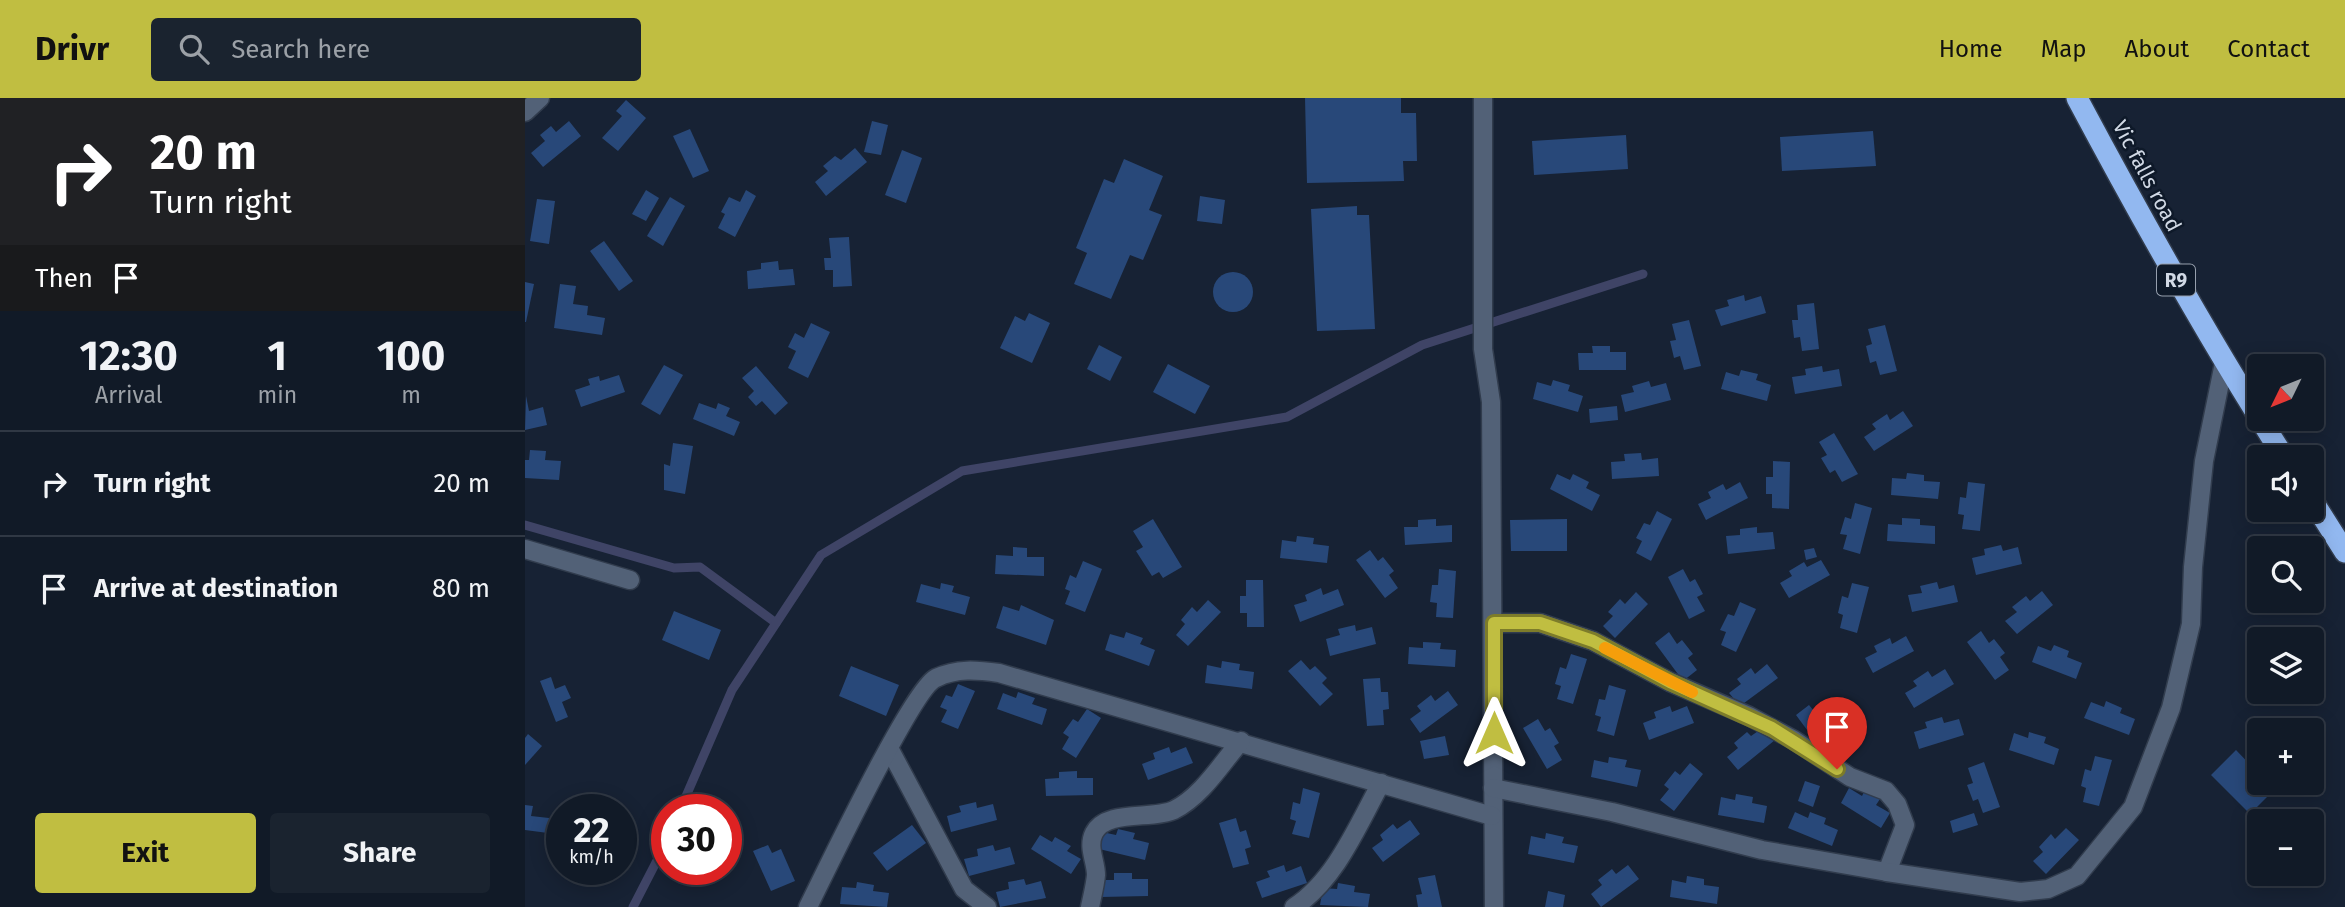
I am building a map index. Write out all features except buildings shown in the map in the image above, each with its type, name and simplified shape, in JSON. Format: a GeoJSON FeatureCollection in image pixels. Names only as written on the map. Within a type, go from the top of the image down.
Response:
{"type":"FeatureCollection","features":[{"type":"Feature","properties":{"kind":"highway","name":"Vic falls road"},"geometry":{"type":"LineString","coordinates":[[2077,98],[2147,229],[2224,363],[2276,445]]}},
{"type":"Feature","properties":{"kind":"highway"},"geometry":{"type":"LineString","coordinates":[[2324,519],[2345,552]]}},
{"type":"Feature","properties":{"kind":"street"},"geometry":{"type":"LineString","coordinates":[[525,112],[540,98]]}},
{"type":"Feature","properties":{"kind":"street"},"geometry":{"type":"LineString","coordinates":[[1483,98],[1483,349],[1491,402],[1494,907]]}},
{"type":"Feature","properties":{"kind":"street"},"geometry":{"type":"LineString","coordinates":[[1493,788],[1612,812],[1762,850],[1887,872],[2020,892],[2048,889],[2077,876],[2133,807],[2171,708],[2191,624],[2193,568],[2204,461],[2224,363]]}},
{"type":"Feature","properties":{"kind":"street"},"geometry":{"type":"LineString","coordinates":[[525,549],[630,580]]}},
{"type":"Feature","properties":{"kind":"street"},"geometry":{"type":"LineString","coordinates":[[1494,623],[1540,623],[1593,641],[1670,682],[1749,716],[1794,740],[1850,778],[1885,792],[1897,804],[1905,825],[1887,872]]}},
{"type":"Feature","properties":{"kind":"street"},"geometry":{"type":"LineString","coordinates":[[808,907],[890,748],[933,678],[965,669],[999,673],[1241,741],[1492,816]]}},
{"type":"Feature","properties":{"kind":"street"},"geometry":{"type":"LineString","coordinates":[[1090,907],[1096,874],[1091,845],[1100,825],[1113,819],[1148,817],[1173,810],[1196,794],[1241,741]]}},
{"type":"Feature","properties":{"kind":"street"},"geometry":{"type":"LineString","coordinates":[[890,748],[964,889],[987,907]]}},
{"type":"Feature","properties":{"kind":"street"},"geometry":{"type":"LineString","coordinates":[[1294,907],[1310,897],[1347,844],[1381,783]]}},
{"type":"Feature","properties":{"kind":"waterway"},"geometry":{"type":"LineString","coordinates":[[687,794],[732,690],[821,555],[962,471],[1287,417],[1422,345],[1643,274]]}},
{"type":"Feature","properties":{"kind":"waterway"},"geometry":{"type":"LineString","coordinates":[[525,525],[674,568],[700,567],[776,623]]}},
{"type":"Feature","properties":{"kind":"waterway"},"geometry":{"type":"LineString","coordinates":[[633,907],[651,872]]}},
{"type":"Feature","properties":{"kind":"slow traffic"},"geometry":{"type":"LineString","coordinates":[[1605,648],[1692,692]]}},
{"type":"Feature","properties":{"kind":"route"},"geometry":{"type":"LineString","coordinates":[[1494,733],[1494,623],[1540,623],[1593,641],[1670,682],[1749,716],[1794,740],[1837,769]]}}]}
